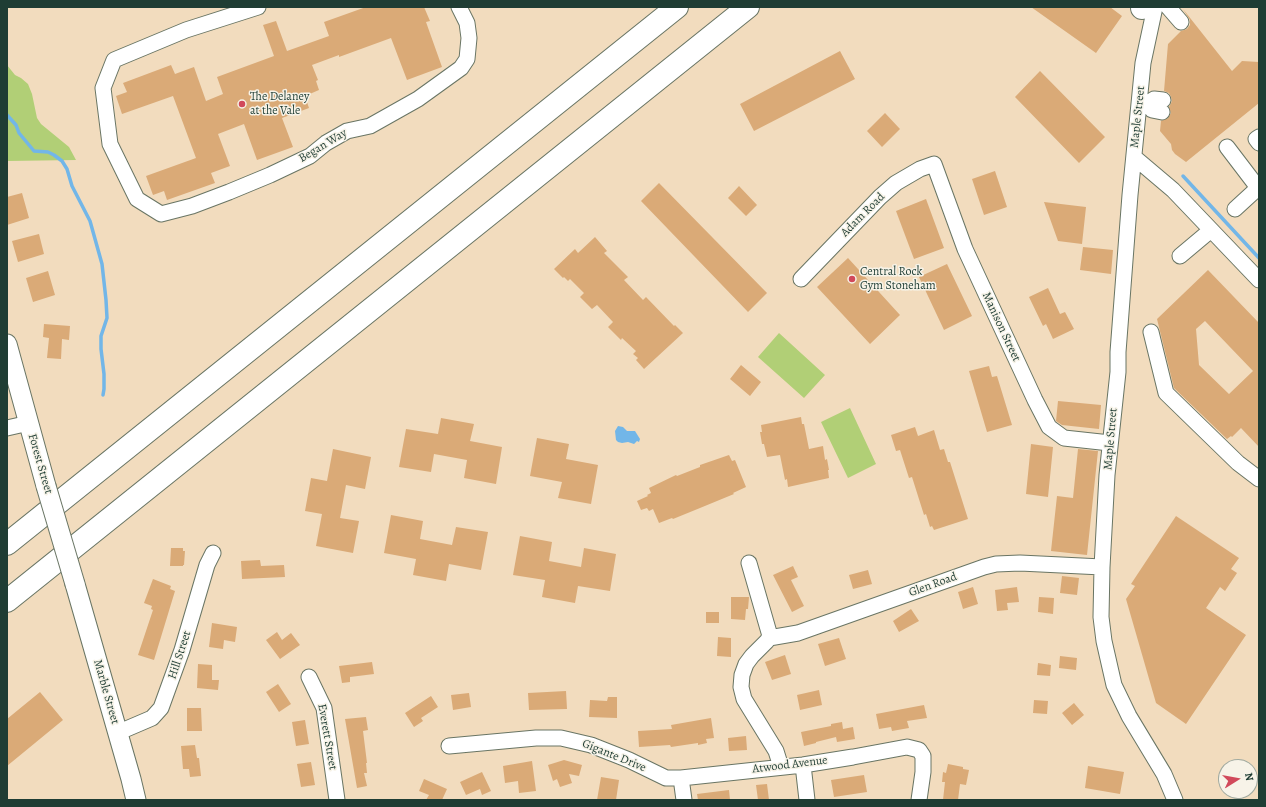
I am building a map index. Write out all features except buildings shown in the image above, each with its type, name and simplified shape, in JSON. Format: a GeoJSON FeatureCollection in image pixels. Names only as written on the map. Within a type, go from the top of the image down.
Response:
{"type":"FeatureCollection","features":[{"type":"Feature","properties":{"kind":"highway"},"geometry":{"type":"LineString","coordinates":[[7,544],[677,7]]}},
{"type":"Feature","properties":{"kind":"highway"},"geometry":{"type":"LineString","coordinates":[[7,601],[748,7]]}},
{"type":"Feature","properties":{"kind":"main road","name":"Forest Street"},"geometry":{"type":"LineString","coordinates":[[7,344],[75,584]]}},
{"type":"Feature","properties":{"kind":"main road","name":"Marble Street"},"geometry":{"type":"LineString","coordinates":[[75,584],[136,800]]}},
{"type":"Feature","properties":{"kind":"street","name":"Began Way"},"geometry":{"type":"LineString","coordinates":[[258,7],[186,30],[114,60],[103,88],[110,144],[136,199],[161,214],[192,206],[270,175],[310,156],[326,142],[347,130],[370,126],[418,99],[461,68],[467,59],[469,38],[467,23],[459,7]]}},
{"type":"Feature","properties":{"kind":"street","name":"Maple Street"},"geometry":{"type":"LineString","coordinates":[[1145,7],[1143,63],[1153,104],[1134,157],[1118,352],[1118,372],[1110,443],[1102,567],[1102,623],[1104,641],[1114,684],[1129,716],[1164,774],[1175,800]]}},
{"type":"Feature","properties":{"kind":"street"},"geometry":{"type":"LineString","coordinates":[[1168,7],[1181,22]]}},
{"type":"Feature","properties":{"kind":"street"},"geometry":{"type":"LineString","coordinates":[[1259,137],[1256,140],[1259,144]]}},
{"type":"Feature","properties":{"kind":"street"},"geometry":{"type":"LineString","coordinates":[[1227,147],[1259,188],[1235,209]]}},
{"type":"Feature","properties":{"kind":"street"},"geometry":{"type":"LineString","coordinates":[[1134,157],[1173,190],[1259,280]]}},
{"type":"Feature","properties":{"kind":"street","name":"Manison Street"},"geometry":{"type":"LineString","coordinates":[[934,164],[965,249],[1034,400],[1049,427],[1064,438],[1110,443]]}},
{"type":"Feature","properties":{"kind":"street","name":"Adam Road"},"geometry":{"type":"LineString","coordinates":[[801,279],[880,197],[896,183],[920,169],[934,164]]}},
{"type":"Feature","properties":{"kind":"street"},"geometry":{"type":"LineString","coordinates":[[1180,256],[1211,230]]}},
{"type":"Feature","properties":{"kind":"street"},"geometry":{"type":"LineString","coordinates":[[1151,332],[1166,393],[1238,463],[1259,479]]}},
{"type":"Feature","properties":{"kind":"street"},"geometry":{"type":"LineString","coordinates":[[7,428],[29,423]]}},
{"type":"Feature","properties":{"kind":"street","name":"Hill Street"},"geometry":{"type":"LineString","coordinates":[[117,733],[152,718],[161,708],[182,650],[207,565],[213,553]]}},
{"type":"Feature","properties":{"kind":"street"},"geometry":{"type":"LineString","coordinates":[[749,563],[769,632],[769,638],[746,664],[742,675],[741,687],[744,699],[776,752],[781,767]]}},
{"type":"Feature","properties":{"kind":"street","name":"Glen Road"},"geometry":{"type":"LineString","coordinates":[[769,638],[798,633],[996,564],[1020,563],[1102,567]]}},
{"type":"Feature","properties":{"kind":"street","name":"Everett Street"},"geometry":{"type":"LineString","coordinates":[[309,677],[324,708],[337,800]]}},
{"type":"Feature","properties":{"kind":"street","name":"Gigante Drive"},"geometry":{"type":"LineString","coordinates":[[449,746],[544,737],[562,738],[591,744],[666,778],[681,778]]}},
{"type":"Feature","properties":{"kind":"street","name":"Atwood Avenue"},"geometry":{"type":"LineString","coordinates":[[681,778],[803,765],[907,747],[919,750],[923,758],[919,800]]}},
{"type":"Feature","properties":{"kind":"street"},"geometry":{"type":"LineString","coordinates":[[803,765],[807,800]]}},
{"type":"Feature","properties":{"kind":"street"},"geometry":{"type":"LineString","coordinates":[[681,778],[684,800]]}},
{"type":"Feature","properties":{"kind":"green space"},"geometry":{"type":"Polygon","coordinates":[[[7,65],[15,75],[28,84],[32,94],[37,118],[41,124],[69,147],[76,160],[7,161],[7,65]]]}},
{"type":"Feature","properties":{"kind":"green space"},"geometry":{"type":"Polygon","coordinates":[[[779,333],[825,375],[804,398],[758,357],[779,333]]]}},
{"type":"Feature","properties":{"kind":"green space"},"geometry":{"type":"Polygon","coordinates":[[[850,408],[876,464],[848,478],[821,422],[850,408]]]}},
{"type":"Feature","properties":{"kind":"water"},"geometry":{"type":"Polygon","coordinates":[[[618,426],[623,427],[627,431],[635,431],[640,439],[639,442],[637,441],[634,444],[628,442],[618,442],[616,440],[615,431],[618,426]]]}},
{"type":"Feature","properties":{"kind":"waterway"},"geometry":{"type":"LineString","coordinates":[[7,115],[16,125],[19,133],[34,151],[48,152],[62,161],[67,169],[72,186],[90,221],[102,264],[106,300],[107,318],[101,336],[104,374],[103,395]]}},
{"type":"Feature","properties":{"kind":"waterway"},"geometry":{"type":"LineString","coordinates":[[1183,176],[1259,258]]}},
{"type":"Feature","properties":{"kind":"place","name":"The Delaney at the Vale"},"geometry":{"type":"Point","coordinates":[242,104]}},
{"type":"Feature","properties":{"kind":"place","name":"Central Rock Gym Stoneham"},"geometry":{"type":"Point","coordinates":[852,279]}}]}
